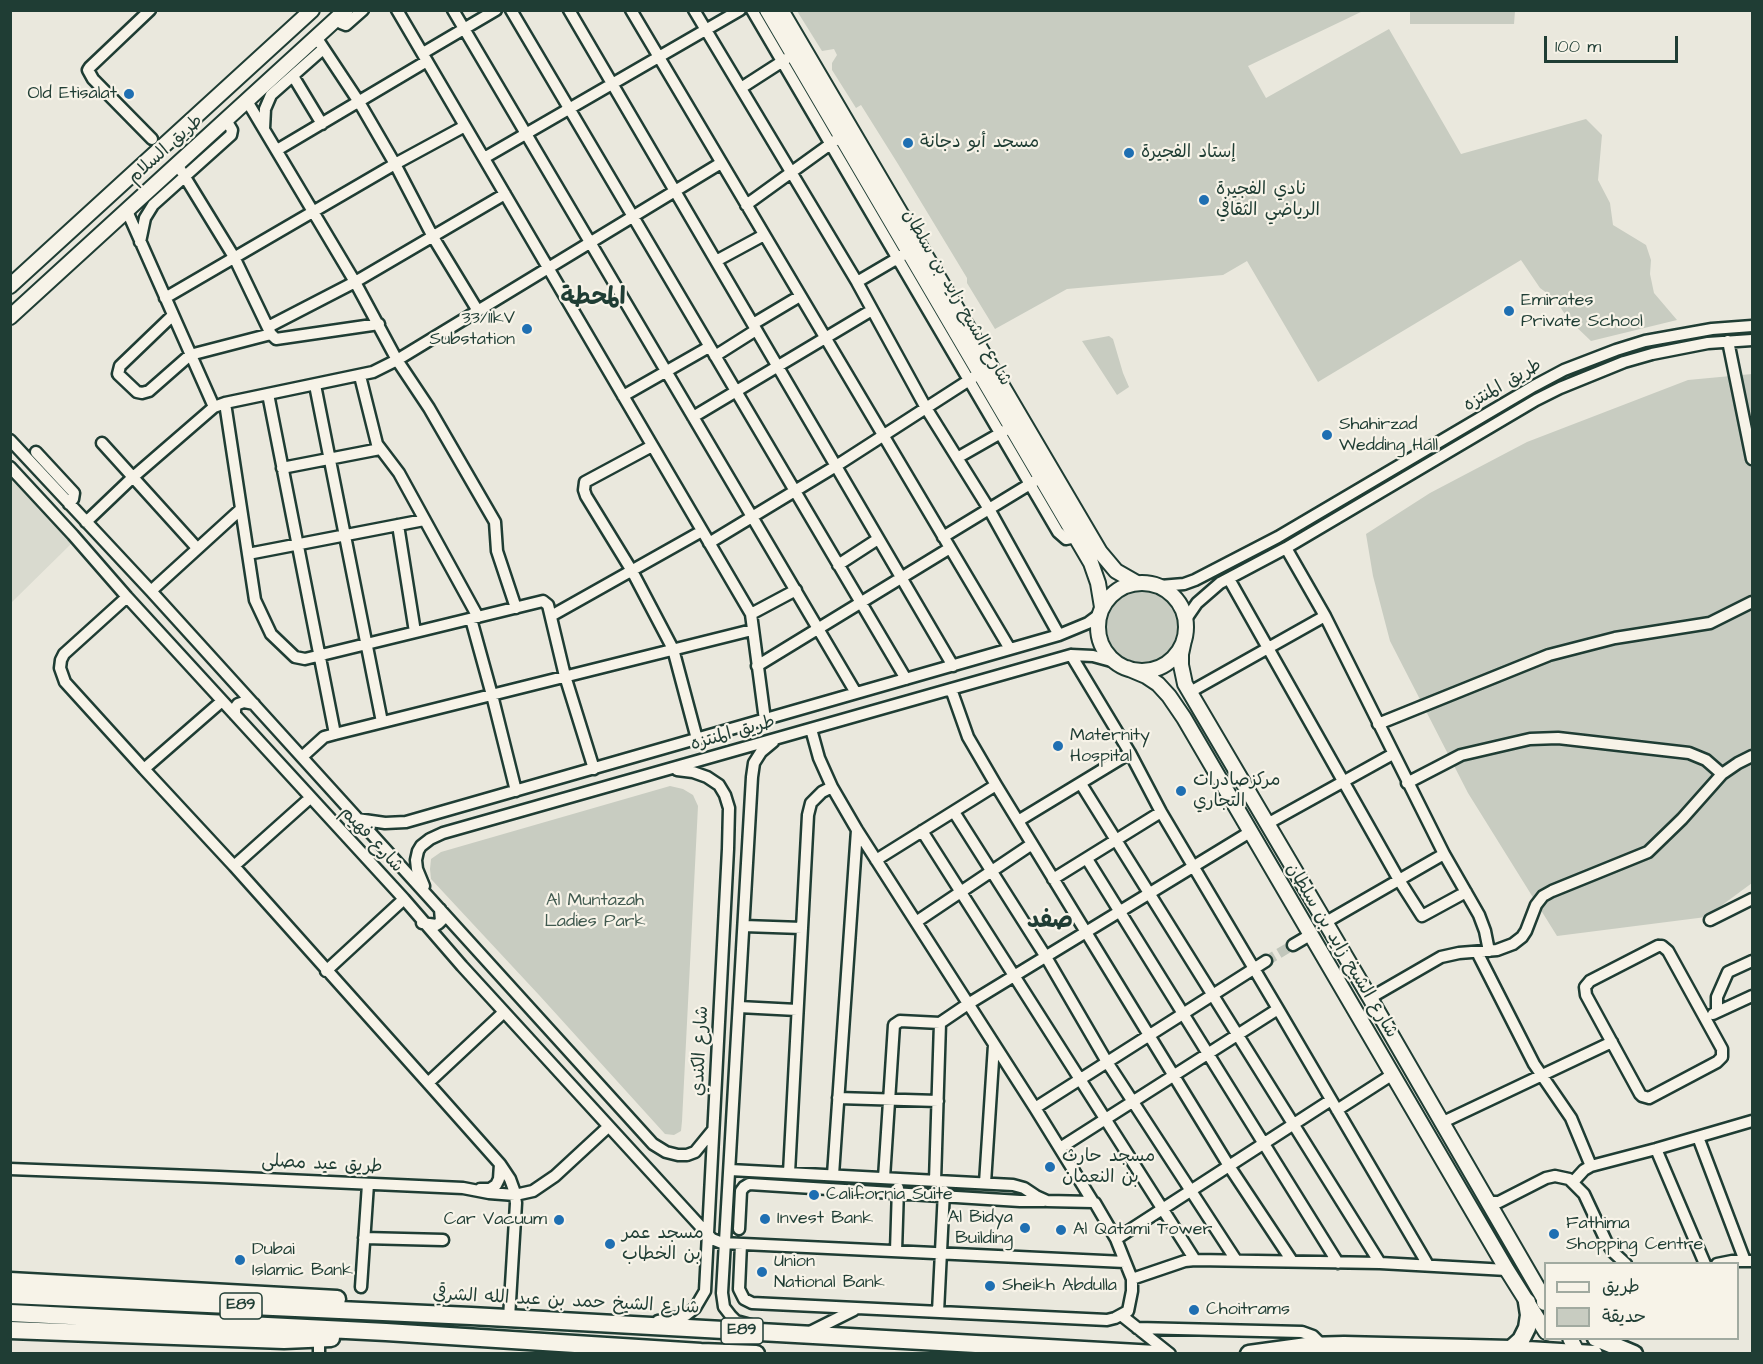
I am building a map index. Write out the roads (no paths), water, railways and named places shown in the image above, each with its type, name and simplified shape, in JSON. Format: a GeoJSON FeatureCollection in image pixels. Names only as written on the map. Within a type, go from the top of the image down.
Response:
{"type":"FeatureCollection","features":[{"type":"Feature","properties":{"kind":"highway"},"geometry":{"type":"LineString","coordinates":[[10,1281],[434,1305],[455,1309],[471,1316]]}},
{"type":"Feature","properties":{"kind":"highway","name":"شارع الشيخ حمد بن عبد الله الشرقي"},"geometry":{"type":"LineString","coordinates":[[10,1295],[471,1316],[1156,1353]]}},
{"type":"Feature","properties":{"kind":"highway"},"geometry":{"type":"LineString","coordinates":[[1511,1349],[1521,1340],[1527,1328],[1529,1315],[1527,1302]]}},
{"type":"Feature","properties":{"kind":"highway","name":"E89"},"geometry":{"type":"LineString","coordinates":[[10,1312],[386,1332],[701,1353],[756,1353]]}},
{"type":"Feature","properties":{"kind":"highway"},"geometry":{"type":"LineString","coordinates":[[10,1330],[284,1340],[319,1346],[386,1332]]}},
{"type":"Feature","properties":{"kind":"highway"},"geometry":{"type":"LineString","coordinates":[[1601,1340],[1634,1353]]}},
{"type":"Feature","properties":{"kind":"highway"},"geometry":{"type":"LineString","coordinates":[[1250,1353],[1322,1345],[1580,1350]]}},
{"type":"Feature","properties":{"kind":"main road","name":"طريق السلام"},"geometry":{"type":"LineString","coordinates":[[10,286],[312,10]]}},
{"type":"Feature","properties":{"kind":"main road","name":"شارع الشيخ زايد بن سلطان"},"geometry":{"type":"LineString","coordinates":[[767,10],[788,58],[974,377],[1035,481],[1076,537],[1095,572],[1101,611]]}},
{"type":"Feature","properties":{"kind":"main road","name":"شارع الشيخ زايد بن سلطان"},"geometry":{"type":"LineString","coordinates":[[781,10],[1100,552],[1116,571],[1137,583]]}},
{"type":"Feature","properties":{"kind":"main road","name":"طريق السلام"},"geometry":{"type":"LineString","coordinates":[[10,316],[127,211],[181,171],[226,120],[247,101],[268,90],[320,43],[342,14]]}},
{"type":"Feature","properties":{"kind":"main road"},"geometry":{"type":"LineString","coordinates":[[1137,583],[1160,586],[1175,597],[1182,607],[1186,619],[1184,640],[1176,656],[1162,666],[1145,670],[1121,665],[1101,644],[1098,629],[1101,611],[1111,595],[1117,591],[1137,583]]}},
{"type":"Feature","properties":{"kind":"main road","name":"شارع الشيخ زايد بن سلطان"},"geometry":{"type":"LineString","coordinates":[[1184,640],[1181,674],[1190,692],[1326,922],[1544,1300]]}},
{"type":"Feature","properties":{"kind":"main road","name":"شارع الشيخ زايد بن سلطان"},"geometry":{"type":"LineString","coordinates":[[1121,665],[1146,676],[1158,684],[1169,696],[1544,1330]]}},
{"type":"Feature","properties":{"kind":"street"},"geometry":{"type":"LineString","coordinates":[[150,10],[88,70],[93,79],[152,139]]}},
{"type":"Feature","properties":{"kind":"street"},"geometry":{"type":"LineString","coordinates":[[342,14],[341,23],[346,25],[363,10]]}},
{"type":"Feature","properties":{"kind":"street"},"geometry":{"type":"LineString","coordinates":[[397,10],[751,614],[765,720]]}},
{"type":"Feature","properties":{"kind":"street"},"geometry":{"type":"LineString","coordinates":[[453,10],[856,693]]}},
{"type":"Feature","properties":{"kind":"street"},"geometry":{"type":"LineString","coordinates":[[277,150],[359,102],[464,29],[496,10]]}},
{"type":"Feature","properties":{"kind":"street"},"geometry":{"type":"LineString","coordinates":[[511,10],[906,679]]}},
{"type":"Feature","properties":{"kind":"street"},"geometry":{"type":"LineString","coordinates":[[569,10],[953,666]]}},
{"type":"Feature","properties":{"kind":"street"},"geometry":{"type":"LineString","coordinates":[[631,10],[1010,649]]}},
{"type":"Feature","properties":{"kind":"street"},"geometry":{"type":"LineString","coordinates":[[694,10],[857,282],[926,408],[988,508],[1059,635]]}},
{"type":"Feature","properties":{"kind":"street"},"geometry":{"type":"LineString","coordinates":[[484,158],[740,10]]}},
{"type":"Feature","properties":{"kind":"street"},"geometry":{"type":"LineString","coordinates":[[741,88],[788,58],[752,10]]}},
{"type":"Feature","properties":{"kind":"street"},"geometry":{"type":"LineString","coordinates":[[264,129],[268,90],[293,76],[320,43],[359,102],[433,237],[478,311]]}},
{"type":"Feature","properties":{"kind":"street"},"geometry":{"type":"LineString","coordinates":[[293,76],[322,124]]}},
{"type":"Feature","properties":{"kind":"street"},"geometry":{"type":"LineString","coordinates":[[247,101],[355,282],[397,360],[429,408],[495,522],[497,551],[516,608]]}},
{"type":"Feature","properties":{"kind":"street"},"geometry":{"type":"LineString","coordinates":[[165,298],[395,164],[465,126]]}},
{"type":"Feature","properties":{"kind":"street"},"geometry":{"type":"LineString","coordinates":[[746,205],[836,140]]}},
{"type":"Feature","properties":{"kind":"street"},"geometry":{"type":"LineString","coordinates":[[86,522],[132,478],[214,407],[373,372],[397,360],[721,163]]}},
{"type":"Feature","properties":{"kind":"street"},"geometry":{"type":"LineString","coordinates":[[140,242],[142,226],[149,211],[181,171],[234,257],[269,331],[276,339],[379,324]]}},
{"type":"Feature","properties":{"kind":"street"},"geometry":{"type":"LineString","coordinates":[[172,315],[120,366],[118,374],[136,392],[145,392],[190,355],[269,331],[505,194]]}},
{"type":"Feature","properties":{"kind":"street"},"geometry":{"type":"LineString","coordinates":[[127,211],[214,407]]}},
{"type":"Feature","properties":{"kind":"street"},"geometry":{"type":"LineString","coordinates":[[716,261],[764,235]]}},
{"type":"Feature","properties":{"kind":"street"},"geometry":{"type":"LineString","coordinates":[[857,282],[903,255]]}},
{"type":"Feature","properties":{"kind":"street"},"geometry":{"type":"LineString","coordinates":[[623,396],[666,371],[712,352],[800,296]]}},
{"type":"Feature","properties":{"kind":"street"},"geometry":{"type":"LineString","coordinates":[[693,417],[872,310]]}},
{"type":"Feature","properties":{"kind":"street","name":"طريق المنتزه"},"geometry":{"type":"LineString","coordinates":[[1160,586],[1184,584],[1196,580],[1269,542],[1564,370],[1645,341],[1712,329],[1752,326]]}},
{"type":"Feature","properties":{"kind":"street"},"geometry":{"type":"LineString","coordinates":[[1728,340],[1752,459]]}},
{"type":"Feature","properties":{"kind":"street","name":"طريق المنتزه"},"geometry":{"type":"LineString","coordinates":[[1186,619],[1204,595],[1229,579],[1560,388],[1623,362],[1678,348],[1728,340],[1752,340]]}},
{"type":"Feature","properties":{"kind":"street"},"geometry":{"type":"LineString","coordinates":[[360,376],[374,438],[399,473],[474,618],[516,791]]}},
{"type":"Feature","properties":{"kind":"street"},"geometry":{"type":"LineString","coordinates":[[709,543],[836,466],[974,377]]}},
{"type":"Feature","properties":{"kind":"street"},"geometry":{"type":"LineString","coordinates":[[315,385],[382,722]]}},
{"type":"Feature","properties":{"kind":"street"},"geometry":{"type":"LineString","coordinates":[[268,394],[335,734]]}},
{"type":"Feature","properties":{"kind":"street"},"geometry":{"type":"LineString","coordinates":[[225,403],[255,600],[271,634],[295,657],[305,659],[543,601],[548,605],[565,676],[594,769]]}},
{"type":"Feature","properties":{"kind":"street"},"geometry":{"type":"LineString","coordinates":[[957,458],[1006,430]]}},
{"type":"Feature","properties":{"kind":"street","name":"شارع فهيم"},"geometry":{"type":"LineString","coordinates":[[10,440],[151,591],[653,1143],[666,1152],[687,1155],[696,1152],[713,1130]]}},
{"type":"Feature","properties":{"kind":"street"},"geometry":{"type":"LineString","coordinates":[[102,443],[197,549]]}},
{"type":"Feature","properties":{"kind":"street"},"geometry":{"type":"LineString","coordinates":[[652,446],[585,482],[584,485],[586,496],[632,571],[673,649],[697,739]]}},
{"type":"Feature","properties":{"kind":"street"},"geometry":{"type":"LineString","coordinates":[[282,468],[380,449]]}},
{"type":"Feature","properties":{"kind":"street"},"geometry":{"type":"LineString","coordinates":[[36,452],[74,493],[74,499],[69,504]]}},
{"type":"Feature","properties":{"kind":"street","name":"شارع فهيم"},"geometry":{"type":"LineString","coordinates":[[10,466],[707,1235]]}},
{"type":"Feature","properties":{"kind":"street"},"geometry":{"type":"LineString","coordinates":[[943,537],[1035,481]]}},
{"type":"Feature","properties":{"kind":"street"},"geometry":{"type":"LineString","coordinates":[[151,591],[241,509]]}},
{"type":"Feature","properties":{"kind":"street"},"geometry":{"type":"LineString","coordinates":[[248,554],[424,520]]}},
{"type":"Feature","properties":{"kind":"street"},"geometry":{"type":"LineString","coordinates":[[398,525],[416,632]]}},
{"type":"Feature","properties":{"kind":"street"},"geometry":{"type":"LineString","coordinates":[[551,616],[702,531]]}},
{"type":"Feature","properties":{"kind":"street"},"geometry":{"type":"LineString","coordinates":[[838,565],[878,539]]}},
{"type":"Feature","properties":{"kind":"street"},"geometry":{"type":"LineString","coordinates":[[757,666],[950,548]]}},
{"type":"Feature","properties":{"kind":"street"},"geometry":{"type":"LineString","coordinates":[[1286,548],[1325,616],[1407,783],[1479,915],[1485,931],[1483,952],[1534,1064],[1571,1118],[1591,1166]]}},
{"type":"Feature","properties":{"kind":"street"},"geometry":{"type":"LineString","coordinates":[[1229,579],[1399,880],[1422,916],[1466,892]]}},
{"type":"Feature","properties":{"kind":"street"},"geometry":{"type":"LineString","coordinates":[[751,614],[796,590]]}},
{"type":"Feature","properties":{"kind":"street"},"geometry":{"type":"LineString","coordinates":[[127,597],[64,654],[60,668],[65,682],[234,866],[500,1164],[510,1179],[516,1195],[509,1318]]}},
{"type":"Feature","properties":{"kind":"street"},"geometry":{"type":"LineString","coordinates":[[1378,724],[1548,655],[1615,638],[1710,622],[1752,602]]}},
{"type":"Feature","properties":{"kind":"street","name":"طريق المنتزه"},"geometry":{"type":"LineString","coordinates":[[357,819],[385,823],[406,822],[468,805],[1059,635],[1088,623],[1101,611]]}},
{"type":"Feature","properties":{"kind":"street"},"geometry":{"type":"LineString","coordinates":[[1190,692],[1325,616]]}},
{"type":"Feature","properties":{"kind":"street"},"geometry":{"type":"LineString","coordinates":[[302,757],[324,737],[752,630]]}},
{"type":"Feature","properties":{"kind":"street"},"geometry":{"type":"LineString","coordinates":[[1071,656],[1130,753],[1161,813],[1428,1265]]}},
{"type":"Feature","properties":{"kind":"street","name":"طريق المنتزه"},"geometry":{"type":"LineString","coordinates":[[437,905],[425,888],[417,869],[416,860],[421,846],[430,838],[1071,656],[1103,657],[1121,665]]}},
{"type":"Feature","properties":{"kind":"street"},"geometry":{"type":"LineString","coordinates":[[951,689],[968,737],[996,785],[1229,1166],[1292,1261]]}},
{"type":"Feature","properties":{"kind":"street"},"geometry":{"type":"LineString","coordinates":[[144,769],[222,701]]}},
{"type":"Feature","properties":{"kind":"street"},"geometry":{"type":"LineString","coordinates":[[235,715],[235,708],[238,704],[244,702],[254,704]]}},
{"type":"Feature","properties":{"kind":"street"},"geometry":{"type":"LineString","coordinates":[[741,1244],[739,1289],[747,1302],[1107,1320],[1128,1311],[1132,1291],[1132,1279],[1116,1239],[857,830],[832,787],[819,758],[811,729]]}},
{"type":"Feature","properties":{"kind":"street"},"geometry":{"type":"LineString","coordinates":[[1407,783],[1461,755],[1543,738],[1689,753],[1706,760],[1722,774]]}},
{"type":"Feature","properties":{"kind":"street","name":"شارع الكندي"},"geometry":{"type":"LineString","coordinates":[[776,739],[761,752],[754,763],[752,777],[722,1293],[726,1311],[736,1321],[778,1333]]}},
{"type":"Feature","properties":{"kind":"street"},"geometry":{"type":"LineString","coordinates":[[1018,821],[1130,753]]}},
{"type":"Feature","properties":{"kind":"street"},"geometry":{"type":"LineString","coordinates":[[1268,824],[1393,754]]}},
{"type":"Feature","properties":{"kind":"street"},"geometry":{"type":"LineString","coordinates":[[1370,998],[1441,957],[1505,948],[1522,937],[1536,905],[1543,896],[1648,852],[1682,819],[1722,774],[1752,756]]}},
{"type":"Feature","properties":{"kind":"street","name":"شارع الكندي"},"geometry":{"type":"LineString","coordinates":[[634,1325],[681,1317],[695,1308],[705,1291],[729,808],[719,785],[707,777],[693,771],[669,769]]}},
{"type":"Feature","properties":{"kind":"street"},"geometry":{"type":"LineString","coordinates":[[1081,784],[1380,1263]]}},
{"type":"Feature","properties":{"kind":"street"},"geometry":{"type":"LineString","coordinates":[[876,860],[996,785]]}},
{"type":"Feature","properties":{"kind":"street"},"geometry":{"type":"LineString","coordinates":[[789,1173],[808,814],[811,803],[822,792],[832,787]]}},
{"type":"Feature","properties":{"kind":"street"},"geometry":{"type":"LineString","coordinates":[[234,866],[310,798]]}},
{"type":"Feature","properties":{"kind":"street"},"geometry":{"type":"LineString","coordinates":[[468,805],[465,810],[466,818],[473,825]]}},
{"type":"Feature","properties":{"kind":"street"},"geometry":{"type":"LineString","coordinates":[[954,812],[1046,957],[1107,1062],[1236,1260]]}},
{"type":"Feature","properties":{"kind":"street"},"geometry":{"type":"LineString","coordinates":[[1053,879],[1161,813]]}},
{"type":"Feature","properties":{"kind":"street"},"geometry":{"type":"LineString","coordinates":[[833,1175],[857,830]]}},
{"type":"Feature","properties":{"kind":"street"},"geometry":{"type":"LineString","coordinates":[[922,831],[1195,1260]]}},
{"type":"Feature","properties":{"kind":"street"},"geometry":{"type":"LineString","coordinates":[[884,1178],[894,1025],[900,1021],[940,1023],[1250,832]]}},
{"type":"Feature","properties":{"kind":"street"},"geometry":{"type":"LineString","coordinates":[[916,922],[1032,844]]}},
{"type":"Feature","properties":{"kind":"street"},"geometry":{"type":"LineString","coordinates":[[1326,922],[1444,854]]}},
{"type":"Feature","properties":{"kind":"street"},"geometry":{"type":"LineString","coordinates":[[1087,859],[1338,1263]]}},
{"type":"Feature","properties":{"kind":"street"},"geometry":{"type":"LineString","coordinates":[[326,971],[404,899]]}},
{"type":"Feature","properties":{"kind":"street"},"geometry":{"type":"LineString","coordinates":[[1710,920],[1752,899]]}},
{"type":"Feature","properties":{"kind":"street"},"geometry":{"type":"LineString","coordinates":[[422,923],[436,925],[441,921],[437,905]]}},
{"type":"Feature","properties":{"kind":"street"},"geometry":{"type":"LineString","coordinates":[[744,926],[802,928]]}},
{"type":"Feature","properties":{"kind":"street"},"geometry":{"type":"LineString","coordinates":[[1293,945],[1310,935]]}},
{"type":"Feature","properties":{"kind":"street"},"geometry":{"type":"LineString","coordinates":[[1662,946],[1668,951],[1705,1018],[1722,1049],[1722,1057],[1717,1062],[1648,1098],[1640,1094],[1586,995],[1585,987],[1590,981],[1662,946]]}},
{"type":"Feature","properties":{"kind":"street"},"geometry":{"type":"LineString","coordinates":[[1035,1108],[1266,960]]}},
{"type":"Feature","properties":{"kind":"street"},"geometry":{"type":"LineString","coordinates":[[1717,1012],[1717,997],[1728,972],[1752,961]]}},
{"type":"Feature","properties":{"kind":"street"},"geometry":{"type":"LineString","coordinates":[[1705,1018],[1752,996]]}},
{"type":"Feature","properties":{"kind":"street"},"geometry":{"type":"LineString","coordinates":[[739,1007],[797,1010]]}},
{"type":"Feature","properties":{"kind":"street"},"geometry":{"type":"LineString","coordinates":[[1060,1148],[1278,1009]]}},
{"type":"Feature","properties":{"kind":"street"},"geometry":{"type":"LineString","coordinates":[[428,1083],[504,1012]]}},
{"type":"Feature","properties":{"kind":"street"},"geometry":{"type":"LineString","coordinates":[[938,1312],[944,1196],[940,1181],[938,1101],[940,1023]]}},
{"type":"Feature","properties":{"kind":"street"},"geometry":{"type":"LineString","coordinates":[[1441,1123],[1612,1042]]}},
{"type":"Feature","properties":{"kind":"street"},"geometry":{"type":"LineString","coordinates":[[985,1183],[994,1044]]}},
{"type":"Feature","properties":{"kind":"street"},"geometry":{"type":"LineString","coordinates":[[1116,1239],[1293,1124],[1393,1074]]}},
{"type":"Feature","properties":{"kind":"street"},"geometry":{"type":"LineString","coordinates":[[715,1102],[726,1095],[730,1096],[734,1104]]}},
{"type":"Feature","properties":{"kind":"street"},"geometry":{"type":"LineString","coordinates":[[838,1098],[938,1101]]}},
{"type":"Feature","properties":{"kind":"street"},"geometry":{"type":"LineString","coordinates":[[1573,1182],[1591,1166],[1752,1121]]}},
{"type":"Feature","properties":{"kind":"street","name":"طريق عيد مصلى"},"geometry":{"type":"LineString","coordinates":[[10,1169],[368,1184],[474,1190],[516,1195],[533,1191],[555,1176],[608,1127]]}},
{"type":"Feature","properties":{"kind":"street"},"geometry":{"type":"LineString","coordinates":[[1698,1137],[1749,1261],[1733,1262]]}},
{"type":"Feature","properties":{"kind":"street"},"geometry":{"type":"LineString","coordinates":[[1656,1149],[1705,1262]]}},
{"type":"Feature","properties":{"kind":"street"},"geometry":{"type":"LineString","coordinates":[[474,1190],[489,1189],[496,1185],[499,1179],[500,1164]]}},
{"type":"Feature","properties":{"kind":"street"},"geometry":{"type":"LineString","coordinates":[[730,1170],[1019,1186],[1047,1201]]}},
{"type":"Feature","properties":{"kind":"street"},"geometry":{"type":"LineString","coordinates":[[1487,1202],[1499,1202],[1546,1178],[1563,1177],[1573,1182],[1584,1194],[1610,1246],[1625,1262]]}},
{"type":"Feature","properties":{"kind":"street"},"geometry":{"type":"LineString","coordinates":[[896,1251],[898,1179]]}},
{"type":"Feature","properties":{"kind":"street"},"geometry":{"type":"LineString","coordinates":[[361,1287],[368,1184]]}},
{"type":"Feature","properties":{"kind":"street"},"geometry":{"type":"LineString","coordinates":[[739,1229],[741,1191],[749,1184],[1028,1201],[1093,1202]]}},
{"type":"Feature","properties":{"kind":"street"},"geometry":{"type":"LineString","coordinates":[[707,1235],[725,1244],[1125,1262]]}},
{"type":"Feature","properties":{"kind":"street"},"geometry":{"type":"LineString","coordinates":[[364,1238],[442,1240]]}},
{"type":"Feature","properties":{"kind":"street"},"geometry":{"type":"LineString","coordinates":[[1132,1279],[1185,1261],[1195,1260],[1380,1263],[1507,1270]]}},
{"type":"Feature","properties":{"kind":"street"},"geometry":{"type":"LineString","coordinates":[[805,1334],[857,1308]]}},
{"type":"Feature","properties":{"kind":"street"},"geometry":{"type":"LineString","coordinates":[[1121,1315],[1170,1353]]}},
{"type":"Feature","properties":{"kind":"street"},"geometry":{"type":"LineString","coordinates":[[1137,1328],[1281,1331],[1307,1334],[1322,1345]]}},
{"type":"Feature","properties":{"kind":"street"},"geometry":{"type":"LineString","coordinates":[[1281,1331],[1296,1347]]}},
{"type":"Feature","properties":{"kind":"tunnel"},"geometry":{"type":"LineString","coordinates":[[1266,961],[1293,945]]}},
{"type":"Feature","properties":{"kind":"place","name":"Old Etisalat"},"geometry":{"type":"Point","coordinates":[129,94]}},
{"type":"Feature","properties":{"kind":"place","name":"مسجد أبو دجانة"},"geometry":{"type":"Point","coordinates":[908,143]}},
{"type":"Feature","properties":{"kind":"place","name":"إستاد الفجيرة"},"geometry":{"type":"Point","coordinates":[1129,153]}},
{"type":"Feature","properties":{"kind":"place","name":"نادي الفجيرة الرياضي الثقافي"},"geometry":{"type":"Point","coordinates":[1204,200]}},
{"type":"Feature","properties":{"kind":"place","name":"Emirates Private School"},"geometry":{"type":"Point","coordinates":[1509,311]}},
{"type":"Feature","properties":{"kind":"place","name":"33/11kV Substation"},"geometry":{"type":"Point","coordinates":[527,329]}},
{"type":"Feature","properties":{"kind":"place","name":"Shahirzad Wedding Hall"},"geometry":{"type":"Point","coordinates":[1327,435]}},
{"type":"Feature","properties":{"kind":"place","name":"Maternity Hospital"},"geometry":{"type":"Point","coordinates":[1058,746]}},
{"type":"Feature","properties":{"kind":"place","name":"مركزصادرات التجاري"},"geometry":{"type":"Point","coordinates":[1181,791]}},
{"type":"Feature","properties":{"kind":"place","name":"مسجد حارث بن النعمان"},"geometry":{"type":"Point","coordinates":[1050,1167]}},
{"type":"Feature","properties":{"kind":"place","name":"California Suite"},"geometry":{"type":"Point","coordinates":[814,1195]}},
{"type":"Feature","properties":{"kind":"place","name":"Invest Bank"},"geometry":{"type":"Point","coordinates":[765,1219]}},
{"type":"Feature","properties":{"kind":"place","name":"Car Vacuum"},"geometry":{"type":"Point","coordinates":[559,1220]}},
{"type":"Feature","properties":{"kind":"place","name":"Al Bidya Building"},"geometry":{"type":"Point","coordinates":[1025,1228]}},
{"type":"Feature","properties":{"kind":"place","name":"Al Qatami Tower"},"geometry":{"type":"Point","coordinates":[1061,1230]}},
{"type":"Feature","properties":{"kind":"place","name":"Fathima Shopping Centre"},"geometry":{"type":"Point","coordinates":[1554,1234]}},
{"type":"Feature","properties":{"kind":"place","name":"مسجد عمر بن الخطاب"},"geometry":{"type":"Point","coordinates":[610,1244]}},
{"type":"Feature","properties":{"kind":"place","name":"Dubai Islamic Bank"},"geometry":{"type":"Point","coordinates":[240,1260]}},
{"type":"Feature","properties":{"kind":"place","name":"Union National Bank"},"geometry":{"type":"Point","coordinates":[762,1272]}},
{"type":"Feature","properties":{"kind":"place","name":"Sheikh Abdulla"},"geometry":{"type":"Point","coordinates":[990,1286]}},
{"type":"Feature","properties":{"kind":"place","name":"Choitrams"},"geometry":{"type":"Point","coordinates":[1194,1310]}},
{"type":"Feature","properties":{"kind":"district","name":"المحطة"},"geometry":{"type":"Point","coordinates":[593,299]}},
{"type":"Feature","properties":{"kind":"district","name":"صفد"},"geometry":{"type":"Point","coordinates":[1050,922]}},
{"type":"Feature","properties":{"kind":"park label","name":"Al Muntazah Ladies Park"},"geometry":{"type":"Point","coordinates":[595,911]}}]}
